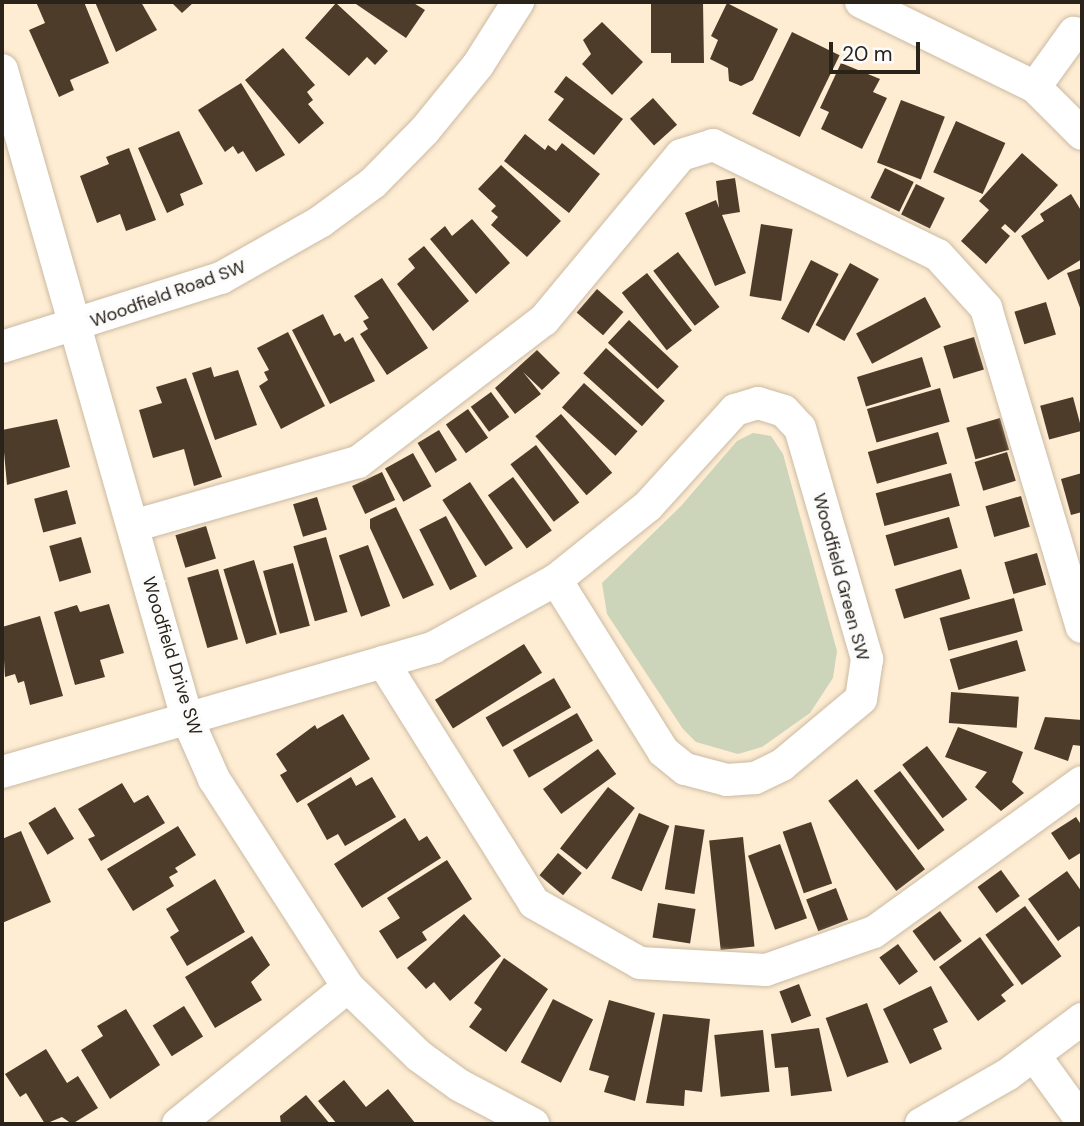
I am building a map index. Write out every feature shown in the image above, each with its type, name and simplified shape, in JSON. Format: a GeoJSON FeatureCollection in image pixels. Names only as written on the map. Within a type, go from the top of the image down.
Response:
{"type":"FeatureCollection","features":[{"type":"Feature","properties":{"kind":"street","name":"Woodfield Road SW"},"geometry":{"type":"LineString","coordinates":[[2,347],[76,327],[221,278],[320,222],[373,183],[425,130],[478,65],[518,2]]}},
{"type":"Feature","properties":{"kind":"street"},"geometry":{"type":"LineString","coordinates":[[861,2],[1035,87],[1082,134]]}},
{"type":"Feature","properties":{"kind":"street"},"geometry":{"type":"LineString","coordinates":[[1035,87],[1074,33]]}},
{"type":"Feature","properties":{"kind":"street","name":"Woodfield Drive SW"},"geometry":{"type":"LineString","coordinates":[[2,70],[187,718],[214,779],[348,987],[419,1056],[459,1085],[533,1124]]}},
{"type":"Feature","properties":{"kind":"street"},"geometry":{"type":"LineString","coordinates":[[133,526],[358,462],[544,320],[681,155],[713,145],[939,255],[986,308],[1082,627]]}},
{"type":"Feature","properties":{"kind":"street","name":"Woodfield Green SW"},"geometry":{"type":"LineString","coordinates":[[2,772],[433,647],[556,580],[648,506],[735,410],[773,406],[800,428],[867,659],[861,699],[769,772],[727,780],[685,769],[663,751],[556,580]]}},
{"type":"Feature","properties":{"kind":"street"},"geometry":{"type":"LineString","coordinates":[[383,662],[534,903],[640,963],[766,970],[861,937],[894,920],[1082,782]]}},
{"type":"Feature","properties":{"kind":"street"},"geometry":{"type":"LineString","coordinates":[[178,1124],[348,987]]}},
{"type":"Feature","properties":{"kind":"street"},"geometry":{"type":"LineString","coordinates":[[921,1124],[1034,1055],[1082,1019]]}},
{"type":"Feature","properties":{"kind":"street"},"geometry":{"type":"LineString","coordinates":[[1034,1055],[1082,1121]]}},
{"type":"Feature","properties":{"kind":"green space"},"geometry":{"type":"Polygon","coordinates":[[[753,433],[771,436],[783,454],[837,651],[833,678],[810,713],[762,747],[738,754],[696,742],[683,729],[607,614],[602,583],[681,506],[737,441],[753,433]]]}},
{"type":"Feature","properties":{"kind":"building"},"geometry":{"type":"Polygon","coordinates":[[[36,2],[84,2],[109,63],[70,80],[74,90],[59,97],[29,30],[45,23],[36,2]]]}},
{"type":"Feature","properties":{"kind":"building"},"geometry":{"type":"Polygon","coordinates":[[[95,2],[141,2],[157,30],[116,52],[95,2]]]}},
{"type":"Feature","properties":{"kind":"building"},"geometry":{"type":"Polygon","coordinates":[[[171,2],[194,2],[182,13],[171,2]]]}},
{"type":"Feature","properties":{"kind":"building"},"geometry":{"type":"Polygon","coordinates":[[[353,2],[412,2],[425,10],[406,38],[353,2]]]}},
{"type":"Feature","properties":{"kind":"building"},"geometry":{"type":"Polygon","coordinates":[[[651,2],[703,2],[704,63],[671,63],[671,53],[651,53],[651,2]]]}},
{"type":"Feature","properties":{"kind":"building"},"geometry":{"type":"Polygon","coordinates":[[[336,3],[388,51],[375,65],[367,57],[349,76],[305,38],[336,3]]]}},
{"type":"Feature","properties":{"kind":"building"},"geometry":{"type":"Polygon","coordinates":[[[727,3],[778,29],[753,80],[741,86],[729,81],[728,68],[710,59],[718,40],[711,36],[727,3]]]}},
{"type":"Feature","properties":{"kind":"building"},"geometry":{"type":"Polygon","coordinates":[[[602,22],[643,62],[612,95],[582,64],[591,54],[583,40],[602,22]]]}},
{"type":"Feature","properties":{"kind":"building"},"geometry":{"type":"Polygon","coordinates":[[[792,32],[840,55],[800,137],[752,114],[792,32]]]}},
{"type":"Feature","properties":{"kind":"building"},"geometry":{"type":"Polygon","coordinates":[[[283,48],[315,85],[307,92],[313,100],[308,104],[324,123],[299,144],[245,80],[283,48]]]}},
{"type":"Feature","properties":{"kind":"building"},"geometry":{"type":"Polygon","coordinates":[[[841,63],[880,79],[873,92],[887,98],[862,149],[821,129],[829,112],[820,108],[841,63]]]}},
{"type":"Feature","properties":{"kind":"building"},"geometry":{"type":"Polygon","coordinates":[[[566,76],[623,119],[594,155],[548,120],[564,99],[554,92],[566,76]]]}},
{"type":"Feature","properties":{"kind":"building"},"geometry":{"type":"Polygon","coordinates":[[[241,83],[285,155],[256,172],[243,151],[238,154],[233,146],[225,152],[198,110],[241,83]]]}},
{"type":"Feature","properties":{"kind":"building"},"geometry":{"type":"Polygon","coordinates":[[[653,98],[677,125],[654,145],[630,119],[653,98]]]}},
{"type":"Feature","properties":{"kind":"building"},"geometry":{"type":"Polygon","coordinates":[[[901,100],[945,117],[921,179],[877,163],[901,100]]]}},
{"type":"Feature","properties":{"kind":"building"},"geometry":{"type":"Polygon","coordinates":[[[956,121],[1005,143],[983,194],[933,172],[956,121]]]}},
{"type":"Feature","properties":{"kind":"building"},"geometry":{"type":"Polygon","coordinates":[[[179,131],[203,184],[180,194],[184,205],[167,213],[138,148],[179,131]]]}},
{"type":"Feature","properties":{"kind":"building"},"geometry":{"type":"Polygon","coordinates":[[[525,134],[545,150],[548,145],[556,151],[562,143],[600,174],[569,213],[504,161],[525,134]]]}},
{"type":"Feature","properties":{"kind":"building"},"geometry":{"type":"Polygon","coordinates":[[[129,148],[156,220],[126,231],[120,214],[97,223],[80,176],[109,164],[106,157],[129,148]]]}},
{"type":"Feature","properties":{"kind":"building"},"geometry":{"type":"Polygon","coordinates":[[[1022,153],[1058,185],[1015,233],[1005,224],[1001,228],[1010,236],[986,264],[961,241],[989,210],[979,201],[1022,153]]]}},
{"type":"Feature","properties":{"kind":"building"},"geometry":{"type":"Polygon","coordinates":[[[501,165],[561,221],[527,257],[491,225],[498,217],[491,211],[496,206],[478,189],[501,165]]]}},
{"type":"Feature","properties":{"kind":"building"},"geometry":{"type":"Polygon","coordinates":[[[885,168],[914,182],[899,212],[871,198],[885,168]]]}},
{"type":"Feature","properties":{"kind":"building"},"geometry":{"type":"Polygon","coordinates":[[[735,178],[740,212],[722,215],[746,273],[715,286],[685,213],[716,200],[719,208],[716,181],[735,178]]]}},
{"type":"Feature","properties":{"kind":"building"},"geometry":{"type":"Polygon","coordinates":[[[916,184],[945,198],[930,229],[901,215],[916,184]]]}},
{"type":"Feature","properties":{"kind":"building"},"geometry":{"type":"Polygon","coordinates":[[[1071,194],[1082,212],[1082,259],[1048,280],[1021,236],[1044,221],[1040,214],[1071,194]]]}},
{"type":"Feature","properties":{"kind":"building"},"geometry":{"type":"Polygon","coordinates":[[[472,219],[510,263],[476,294],[430,239],[445,226],[452,236],[472,219]]]}},
{"type":"Feature","properties":{"kind":"building"},"geometry":{"type":"Polygon","coordinates":[[[761,224],[793,229],[781,301],[750,296],[761,224]]]}},
{"type":"Feature","properties":{"kind":"building"},"geometry":{"type":"Polygon","coordinates":[[[424,246],[469,301],[433,331],[397,284],[415,268],[408,259],[424,246]]]}},
{"type":"Feature","properties":{"kind":"building"},"geometry":{"type":"Polygon","coordinates":[[[678,252],[720,307],[695,326],[653,271],[678,252]]]}},
{"type":"Feature","properties":{"kind":"building"},"geometry":{"type":"Polygon","coordinates":[[[811,260],[839,274],[809,333],[781,319],[811,260]]]}},
{"type":"Feature","properties":{"kind":"building"},"geometry":{"type":"Polygon","coordinates":[[[850,263],[879,279],[844,341],[816,325],[850,263]]]}},
{"type":"Feature","properties":{"kind":"building"},"geometry":{"type":"Polygon","coordinates":[[[1082,268],[1082,313],[1067,273],[1082,268]]]}},
{"type":"Feature","properties":{"kind":"building"},"geometry":{"type":"Polygon","coordinates":[[[647,273],[692,331],[667,350],[622,293],[647,273]]]}},
{"type":"Feature","properties":{"kind":"building"},"geometry":{"type":"Polygon","coordinates":[[[382,278],[428,348],[387,375],[360,334],[368,329],[363,321],[369,318],[354,296],[382,278]]]}},
{"type":"Feature","properties":{"kind":"building"},"geometry":{"type":"Polygon","coordinates":[[[597,289],[623,312],[603,335],[577,312],[597,289]]]}},
{"type":"Feature","properties":{"kind":"building"},"geometry":{"type":"Polygon","coordinates":[[[925,297],[941,327],[872,364],[856,334],[925,297]]]}},
{"type":"Feature","properties":{"kind":"building"},"geometry":{"type":"Polygon","coordinates":[[[1046,302],[1056,335],[1024,344],[1014,312],[1046,302]]]}},
{"type":"Feature","properties":{"kind":"building"},"geometry":{"type":"Polygon","coordinates":[[[323,314],[334,336],[340,333],[345,342],[353,337],[375,381],[330,404],[292,330],[323,314]]]}},
{"type":"Feature","properties":{"kind":"building"},"geometry":{"type":"Polygon","coordinates":[[[629,320],[679,366],[658,389],[608,343],[629,320]]]}},
{"type":"Feature","properties":{"kind":"building"},"geometry":{"type":"Polygon","coordinates":[[[288,332],[325,406],[281,429],[259,386],[268,380],[264,372],[269,370],[257,348],[288,332]]]}},
{"type":"Feature","properties":{"kind":"building"},"geometry":{"type":"Polygon","coordinates":[[[974,337],[984,370],[953,379],[943,346],[974,337]]]}},
{"type":"Feature","properties":{"kind":"building"},"geometry":{"type":"Polygon","coordinates":[[[606,348],[665,401],[642,426],[583,373],[606,348]]]}},
{"type":"Feature","properties":{"kind":"building"},"geometry":{"type":"Polygon","coordinates":[[[537,350],[560,373],[542,390],[523,372],[541,394],[515,414],[495,388],[537,350]]]}},
{"type":"Feature","properties":{"kind":"building"},"geometry":{"type":"Polygon","coordinates":[[[922,357],[931,387],[866,407],[857,377],[922,357]]]}},
{"type":"Feature","properties":{"kind":"building"},"geometry":{"type":"Polygon","coordinates":[[[211,367],[214,377],[238,370],[257,425],[215,440],[192,373],[211,367]]]}},
{"type":"Feature","properties":{"kind":"building"},"geometry":{"type":"Polygon","coordinates":[[[186,378],[222,477],[194,486],[184,449],[153,458],[139,410],[162,403],[156,387],[186,378]]]}},
{"type":"Feature","properties":{"kind":"building"},"geometry":{"type":"Polygon","coordinates":[[[584,383],[638,431],[615,456],[562,408],[584,383]]]}},
{"type":"Feature","properties":{"kind":"building"},"geometry":{"type":"Polygon","coordinates":[[[940,388],[950,422],[877,443],[867,409],[940,388]]]}},
{"type":"Feature","properties":{"kind":"building"},"geometry":{"type":"Polygon","coordinates":[[[491,392],[509,417],[489,432],[471,407],[491,392]]]}},
{"type":"Feature","properties":{"kind":"building"},"geometry":{"type":"Polygon","coordinates":[[[1073,397],[1082,431],[1049,440],[1040,406],[1073,397]]]}},
{"type":"Feature","properties":{"kind":"building"},"geometry":{"type":"Polygon","coordinates":[[[468,409],[488,438],[466,453],[446,424],[468,409]]]}},
{"type":"Feature","properties":{"kind":"building"},"geometry":{"type":"Polygon","coordinates":[[[561,414],[612,473],[587,495],[535,436],[561,414]]]}},
{"type":"Feature","properties":{"kind":"building"},"geometry":{"type":"Polygon","coordinates":[[[1000,418],[1009,450],[975,459],[966,428],[1000,418]]]}},
{"type":"Feature","properties":{"kind":"building"},"geometry":{"type":"Polygon","coordinates":[[[57,419],[70,467],[7,485],[2,430],[57,419]]]}},
{"type":"Feature","properties":{"kind":"building"},"geometry":{"type":"Polygon","coordinates":[[[439,430],[457,460],[436,473],[418,443],[439,430]]]}},
{"type":"Feature","properties":{"kind":"building"},"geometry":{"type":"Polygon","coordinates":[[[938,432],[947,464],[877,484],[868,452],[938,432]]]}},
{"type":"Feature","properties":{"kind":"building"},"geometry":{"type":"Polygon","coordinates":[[[536,445],[579,503],[554,522],[510,464],[536,445]]]}},
{"type":"Feature","properties":{"kind":"building"},"geometry":{"type":"Polygon","coordinates":[[[1007,452],[1016,481],[983,491],[974,462],[1007,452]]]}},
{"type":"Feature","properties":{"kind":"building"},"geometry":{"type":"Polygon","coordinates":[[[413,453],[431,486],[403,502],[385,469],[413,453]]]}},
{"type":"Feature","properties":{"kind":"building"},"geometry":{"type":"Polygon","coordinates":[[[382,472],[395,500],[365,514],[352,486],[382,472]]]}},
{"type":"Feature","properties":{"kind":"building"},"geometry":{"type":"Polygon","coordinates":[[[951,473],[960,506],[884,526],[876,493],[951,473]]]}},
{"type":"Feature","properties":{"kind":"building"},"geometry":{"type":"Polygon","coordinates":[[[1082,473],[1082,512],[1071,515],[1061,479],[1082,473]]]}},
{"type":"Feature","properties":{"kind":"building"},"geometry":{"type":"Polygon","coordinates":[[[513,477],[552,530],[527,549],[488,495],[513,477]]]}},
{"type":"Feature","properties":{"kind":"building"},"geometry":{"type":"Polygon","coordinates":[[[470,482],[513,548],[485,566],[442,500],[470,482]]]}},
{"type":"Feature","properties":{"kind":"building"},"geometry":{"type":"Polygon","coordinates":[[[67,490],[76,524],[43,533],[34,499],[67,490]]]}},
{"type":"Feature","properties":{"kind":"building"},"geometry":{"type":"Polygon","coordinates":[[[1021,496],[1030,527],[994,537],[985,506],[1021,496]]]}},
{"type":"Feature","properties":{"kind":"building"},"geometry":{"type":"Polygon","coordinates":[[[317,497],[327,530],[303,537],[293,504],[317,497]]]}},
{"type":"Feature","properties":{"kind":"building"},"geometry":{"type":"Polygon","coordinates":[[[396,507],[434,585],[403,599],[370,528],[370,519],[396,507]]]}},
{"type":"Feature","properties":{"kind":"building"},"geometry":{"type":"Polygon","coordinates":[[[446,516],[477,577],[450,590],[419,530],[446,516]]]}},
{"type":"Feature","properties":{"kind":"building"},"geometry":{"type":"Polygon","coordinates":[[[949,517],[958,548],[894,566],[886,535],[949,517]]]}},
{"type":"Feature","properties":{"kind":"building"},"geometry":{"type":"Polygon","coordinates":[[[206,526],[216,559],[185,568],[175,535],[206,526]]]}},
{"type":"Feature","properties":{"kind":"building"},"geometry":{"type":"Polygon","coordinates":[[[81,537],[91,573],[59,582],[49,546],[81,537]]]}},
{"type":"Feature","properties":{"kind":"building"},"geometry":{"type":"Polygon","coordinates":[[[326,537],[347,612],[315,621],[293,546],[326,537]]]}},
{"type":"Feature","properties":{"kind":"building"},"geometry":{"type":"Polygon","coordinates":[[[368,545],[390,606],[361,617],[339,556],[368,545]]]}},
{"type":"Feature","properties":{"kind":"building"},"geometry":{"type":"Polygon","coordinates":[[[1037,553],[1046,585],[1013,594],[1004,562],[1037,553]]]}},
{"type":"Feature","properties":{"kind":"building"},"geometry":{"type":"Polygon","coordinates":[[[254,560],[277,635],[246,644],[223,569],[254,560]]]}},
{"type":"Feature","properties":{"kind":"building"},"geometry":{"type":"Polygon","coordinates":[[[293,563],[310,626],[280,634],[263,571],[293,563]]]}},
{"type":"Feature","properties":{"kind":"building"},"geometry":{"type":"Polygon","coordinates":[[[218,569],[238,639],[207,648],[187,578],[218,569]]]}},
{"type":"Feature","properties":{"kind":"building"},"geometry":{"type":"Polygon","coordinates":[[[961,569],[970,599],[904,619],[895,589],[961,569]]]}},
{"type":"Feature","properties":{"kind":"building"},"geometry":{"type":"Polygon","coordinates":[[[1014,598],[1023,631],[948,651],[940,618],[1014,598]]]}},
{"type":"Feature","properties":{"kind":"building"},"geometry":{"type":"Polygon","coordinates":[[[109,604],[124,653],[100,660],[105,677],[75,685],[54,612],[77,605],[80,612],[109,604]]]}},
{"type":"Feature","properties":{"kind":"building"},"geometry":{"type":"Polygon","coordinates":[[[40,616],[63,696],[30,705],[24,681],[18,683],[15,674],[5,677],[2,627],[40,616]]]}},
{"type":"Feature","properties":{"kind":"building"},"geometry":{"type":"Polygon","coordinates":[[[1017,640],[1026,671],[959,690],[950,659],[1017,640]]]}},
{"type":"Feature","properties":{"kind":"building"},"geometry":{"type":"Polygon","coordinates":[[[524,644],[542,673],[453,728],[435,700],[524,644]]]}},
{"type":"Feature","properties":{"kind":"building"},"geometry":{"type":"Polygon","coordinates":[[[554,678],[571,707],[503,747],[486,718],[554,678]]]}},
{"type":"Feature","properties":{"kind":"building"},"geometry":{"type":"Polygon","coordinates":[[[951,692],[1019,697],[1017,728],[949,723],[951,692]]]}},
{"type":"Feature","properties":{"kind":"building"},"geometry":{"type":"Polygon","coordinates":[[[577,713],[593,741],[529,778],[513,750],[577,713]]]}},
{"type":"Feature","properties":{"kind":"building"},"geometry":{"type":"Polygon","coordinates":[[[343,714],[370,759],[297,803],[280,775],[287,771],[276,754],[315,725],[317,729],[343,714]]]}},
{"type":"Feature","properties":{"kind":"building"},"geometry":{"type":"Polygon","coordinates":[[[1045,717],[1082,720],[1082,746],[1073,745],[1068,761],[1034,749],[1045,717]]]}},
{"type":"Feature","properties":{"kind":"building"},"geometry":{"type":"Polygon","coordinates":[[[958,727],[1023,752],[1012,782],[1024,793],[1001,811],[975,787],[987,772],[945,757],[958,727]]]}},
{"type":"Feature","properties":{"kind":"building"},"geometry":{"type":"Polygon","coordinates":[[[927,746],[967,800],[943,818],[902,765],[927,746]]]}},
{"type":"Feature","properties":{"kind":"building"},"geometry":{"type":"Polygon","coordinates":[[[598,749],[616,774],[561,814],[543,789],[598,749]]]}},
{"type":"Feature","properties":{"kind":"building"},"geometry":{"type":"Polygon","coordinates":[[[900,771],[945,830],[918,850],[874,791],[900,771]]]}},
{"type":"Feature","properties":{"kind":"building"},"geometry":{"type":"Polygon","coordinates":[[[351,777],[356,786],[372,777],[396,817],[345,846],[338,834],[327,840],[307,804],[351,777]]]}},
{"type":"Feature","properties":{"kind":"building"},"geometry":{"type":"Polygon","coordinates":[[[857,779],[925,869],[896,891],[828,801],[857,779]]]}},
{"type":"Feature","properties":{"kind":"building"},"geometry":{"type":"Polygon","coordinates":[[[122,783],[134,803],[148,795],[165,823],[101,861],[88,839],[95,836],[78,809],[122,783]]]}},
{"type":"Feature","properties":{"kind":"building"},"geometry":{"type":"Polygon","coordinates":[[[608,787],[635,808],[587,869],[560,848],[608,787]]]}},
{"type":"Feature","properties":{"kind":"building"},"geometry":{"type":"Polygon","coordinates":[[[55,807],[74,839],[47,855],[28,823],[55,807]]]}},
{"type":"Feature","properties":{"kind":"building"},"geometry":{"type":"Polygon","coordinates":[[[639,813],[669,826],[642,891],[611,878],[639,813]]]}},
{"type":"Feature","properties":{"kind":"building"},"geometry":{"type":"Polygon","coordinates":[[[1076,817],[1082,826],[1082,852],[1069,860],[1051,833],[1076,817]]]}},
{"type":"Feature","properties":{"kind":"building"},"geometry":{"type":"Polygon","coordinates":[[[405,818],[419,841],[427,836],[441,858],[362,908],[334,864],[405,818]]]}},
{"type":"Feature","properties":{"kind":"building"},"geometry":{"type":"Polygon","coordinates":[[[811,822],[832,883],[804,893],[783,832],[811,822]]]}},
{"type":"Feature","properties":{"kind":"building"},"geometry":{"type":"Polygon","coordinates":[[[675,825],[705,830],[694,894],[665,889],[675,825]]]}},
{"type":"Feature","properties":{"kind":"building"},"geometry":{"type":"Polygon","coordinates":[[[178,826],[196,855],[175,868],[178,872],[169,877],[174,886],[133,911],[107,869],[178,826]]]}},
{"type":"Feature","properties":{"kind":"building"},"geometry":{"type":"Polygon","coordinates":[[[21,831],[51,902],[2,923],[2,839],[21,831]]]}},
{"type":"Feature","properties":{"kind":"building"},"geometry":{"type":"Polygon","coordinates":[[[743,837],[754,946],[721,950],[709,841],[743,837]]]}},
{"type":"Feature","properties":{"kind":"building"},"geometry":{"type":"Polygon","coordinates":[[[780,844],[807,918],[775,930],[748,856],[780,844]]]}},
{"type":"Feature","properties":{"kind":"building"},"geometry":{"type":"Polygon","coordinates":[[[558,853],[582,873],[563,895],[539,875],[558,853]]]}},
{"type":"Feature","properties":{"kind":"building"},"geometry":{"type":"Polygon","coordinates":[[[447,860],[472,899],[422,932],[427,940],[397,959],[379,931],[400,918],[387,898],[447,860]]]}},
{"type":"Feature","properties":{"kind":"building"},"geometry":{"type":"Polygon","coordinates":[[[1001,870],[1020,896],[996,913],[978,887],[1001,870]]]}},
{"type":"Feature","properties":{"kind":"building"},"geometry":{"type":"Polygon","coordinates":[[[1067,871],[1082,892],[1082,930],[1079,926],[1058,941],[1028,899],[1067,871]]]}},
{"type":"Feature","properties":{"kind":"building"},"geometry":{"type":"Polygon","coordinates":[[[215,879],[245,932],[187,966],[170,937],[179,931],[166,909],[215,879]]]}},
{"type":"Feature","properties":{"kind":"building"},"geometry":{"type":"Polygon","coordinates":[[[836,888],[848,920],[818,931],[806,899],[836,888]]]}},
{"type":"Feature","properties":{"kind":"building"},"geometry":{"type":"Polygon","coordinates":[[[658,903],[696,909],[690,944],[653,938],[658,903]]]}},
{"type":"Feature","properties":{"kind":"building"},"geometry":{"type":"Polygon","coordinates":[[[1025,906],[1061,956],[1022,985],[985,935],[1025,906]]]}},
{"type":"Feature","properties":{"kind":"building"},"geometry":{"type":"Polygon","coordinates":[[[940,911],[962,941],[934,961],[912,931],[940,911]]]}},
{"type":"Feature","properties":{"kind":"building"},"geometry":{"type":"Polygon","coordinates":[[[464,914],[501,956],[450,1001],[434,982],[426,989],[407,968],[464,914]]]}},
{"type":"Feature","properties":{"kind":"building"},"geometry":{"type":"Polygon","coordinates":[[[252,936],[270,965],[251,982],[262,1000],[215,1028],[185,977],[252,936]]]}},
{"type":"Feature","properties":{"kind":"building"},"geometry":{"type":"Polygon","coordinates":[[[980,937],[1014,985],[1001,995],[1006,1001],[978,1021],[939,967],[980,937]]]}},
{"type":"Feature","properties":{"kind":"building"},"geometry":{"type":"Polygon","coordinates":[[[898,944],[918,972],[899,985],[879,958],[898,944]]]}},
{"type":"Feature","properties":{"kind":"building"},"geometry":{"type":"Polygon","coordinates":[[[504,958],[548,989],[506,1052],[469,1027],[482,1009],[474,1003],[504,958]]]}},
{"type":"Feature","properties":{"kind":"building"},"geometry":{"type":"Polygon","coordinates":[[[799,984],[811,1016],[792,1023],[779,992],[799,984]]]}},
{"type":"Feature","properties":{"kind":"building"},"geometry":{"type":"Polygon","coordinates":[[[931,986],[948,1022],[933,1029],[942,1049],[910,1064],[883,1009],[931,986]]]}},
{"type":"Feature","properties":{"kind":"building"},"geometry":{"type":"Polygon","coordinates":[[[553,999],[593,1019],[561,1083],[521,1062],[553,999]]]}},
{"type":"Feature","properties":{"kind":"building"},"geometry":{"type":"Polygon","coordinates":[[[609,1000],[655,1013],[635,1101],[604,1092],[609,1076],[589,1070],[609,1000]]]}},
{"type":"Feature","properties":{"kind":"building"},"geometry":{"type":"Polygon","coordinates":[[[867,1003],[889,1062],[847,1077],[826,1018],[867,1003]]]}},
{"type":"Feature","properties":{"kind":"building"},"geometry":{"type":"Polygon","coordinates":[[[184,1006],[203,1037],[172,1056],[153,1026],[184,1006]]]}},
{"type":"Feature","properties":{"kind":"building"},"geometry":{"type":"Polygon","coordinates":[[[126,1009],[160,1065],[110,1099],[81,1050],[103,1036],[97,1026],[126,1009]]]}},
{"type":"Feature","properties":{"kind":"building"},"geometry":{"type":"Polygon","coordinates":[[[663,1014],[710,1019],[702,1092],[685,1090],[684,1106],[646,1103],[663,1014]]]}},
{"type":"Feature","properties":{"kind":"building"},"geometry":{"type":"Polygon","coordinates":[[[819,1028],[832,1091],[791,1096],[788,1067],[775,1068],[771,1034],[819,1028]]]}},
{"type":"Feature","properties":{"kind":"building"},"geometry":{"type":"Polygon","coordinates":[[[763,1030],[769,1092],[721,1097],[714,1035],[763,1030]]]}},
{"type":"Feature","properties":{"kind":"building"},"geometry":{"type":"Polygon","coordinates":[[[46,1049],[67,1083],[78,1076],[98,1108],[72,1124],[62,1117],[45,1124],[26,1093],[20,1097],[5,1074],[46,1049]]]}},
{"type":"Feature","properties":{"kind":"building"},"geometry":{"type":"Polygon","coordinates":[[[344,1080],[366,1107],[388,1089],[415,1123],[337,1124],[318,1101],[344,1080]]]}},
{"type":"Feature","properties":{"kind":"building"},"geometry":{"type":"Polygon","coordinates":[[[306,1095],[330,1124],[281,1124],[280,1116],[306,1095]]]}}]}
